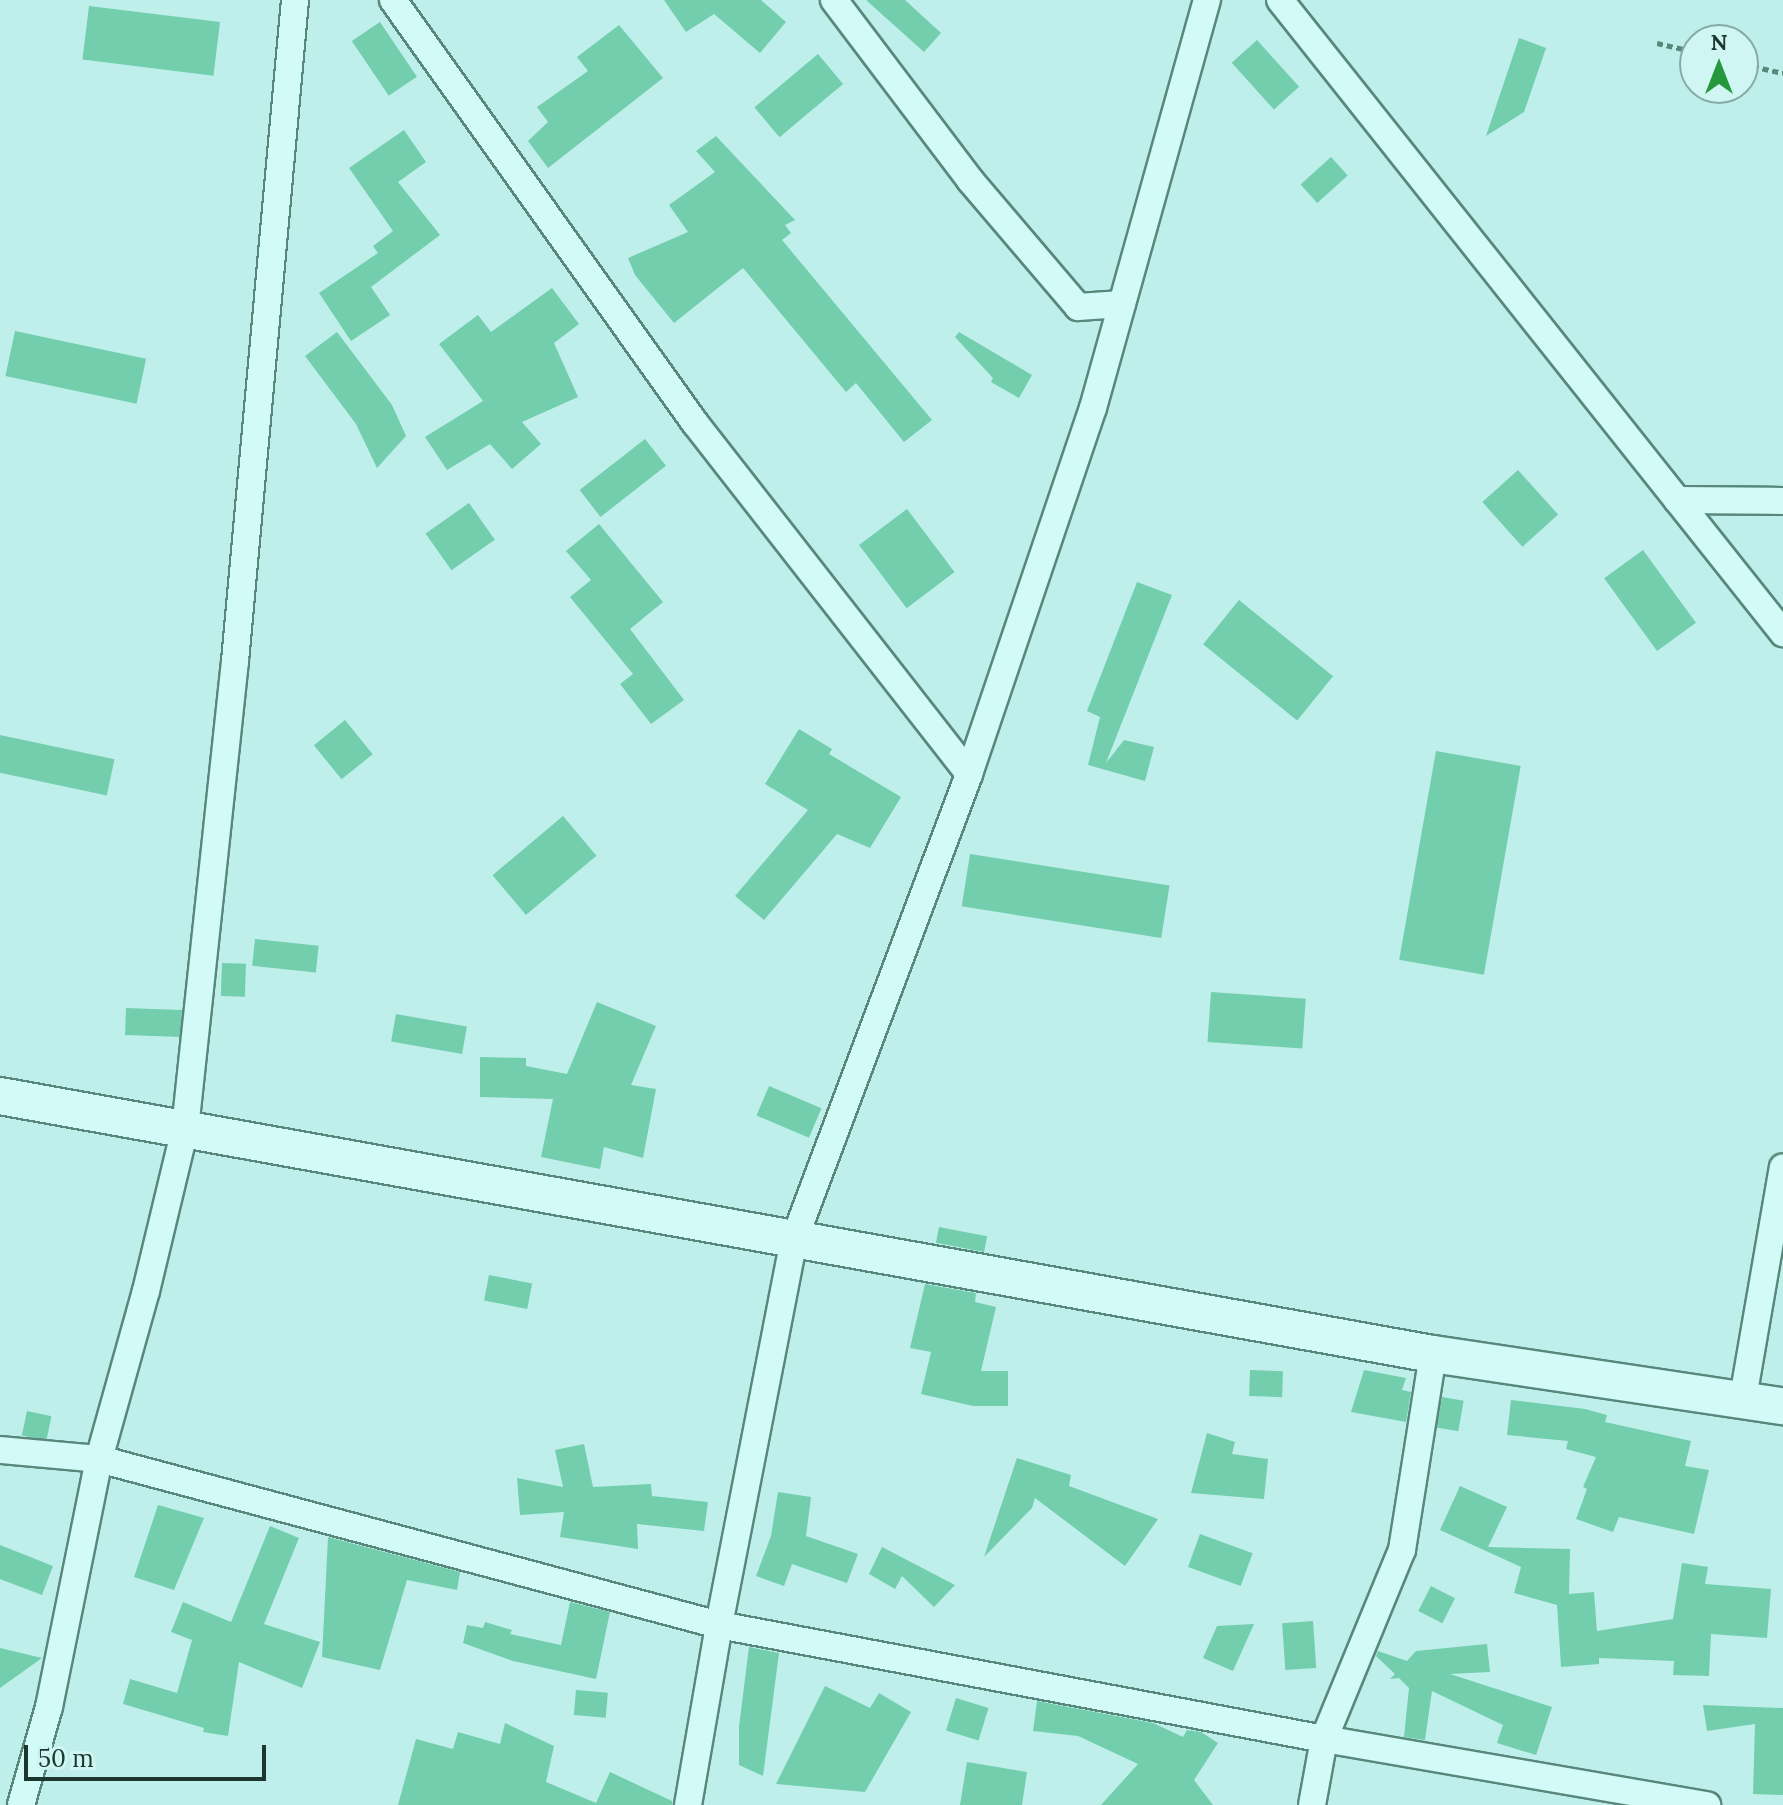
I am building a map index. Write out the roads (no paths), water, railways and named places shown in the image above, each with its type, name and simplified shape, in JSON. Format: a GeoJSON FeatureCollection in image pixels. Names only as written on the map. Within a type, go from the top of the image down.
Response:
{"type":"FeatureCollection","features":[{"type":"Feature","properties":{"kind":"main road"},"geometry":{"type":"LineString","coordinates":[[0,1096],[1433,1354],[1783,1406]]}},
{"type":"Feature","properties":{"kind":"street"},"geometry":{"type":"LineString","coordinates":[[21,1805],[49,1707],[99,1459],[146,1291],[185,1129],[235,661],[295,0]]}},
{"type":"Feature","properties":{"kind":"street"},"geometry":{"type":"LineString","coordinates":[[393,0],[695,423],[969,774]]}},
{"type":"Feature","properties":{"kind":"street"},"geometry":{"type":"LineString","coordinates":[[834,0],[970,180],[1078,307],[1122,304]]}},
{"type":"Feature","properties":{"kind":"street"},"geometry":{"type":"LineString","coordinates":[[688,1805],[719,1625],[794,1240],[969,774],[1093,408],[1207,0]]}},
{"type":"Feature","properties":{"kind":"street"},"geometry":{"type":"LineString","coordinates":[[1293,4],[1783,633]]}},
{"type":"Feature","properties":{"kind":"street"},"geometry":{"type":"LineString","coordinates":[[1677,500],[1783,501]]}},
{"type":"Feature","properties":{"kind":"street"},"geometry":{"type":"LineString","coordinates":[[1743,1398],[1783,1167]]}},
{"type":"Feature","properties":{"kind":"street"},"geometry":{"type":"LineString","coordinates":[[1312,1805],[1324,1739],[1402,1550],[1433,1354]]}},
{"type":"Feature","properties":{"kind":"street"},"geometry":{"type":"LineString","coordinates":[[0,1450],[99,1459],[719,1625],[1324,1739],[1707,1805]]}}]}
